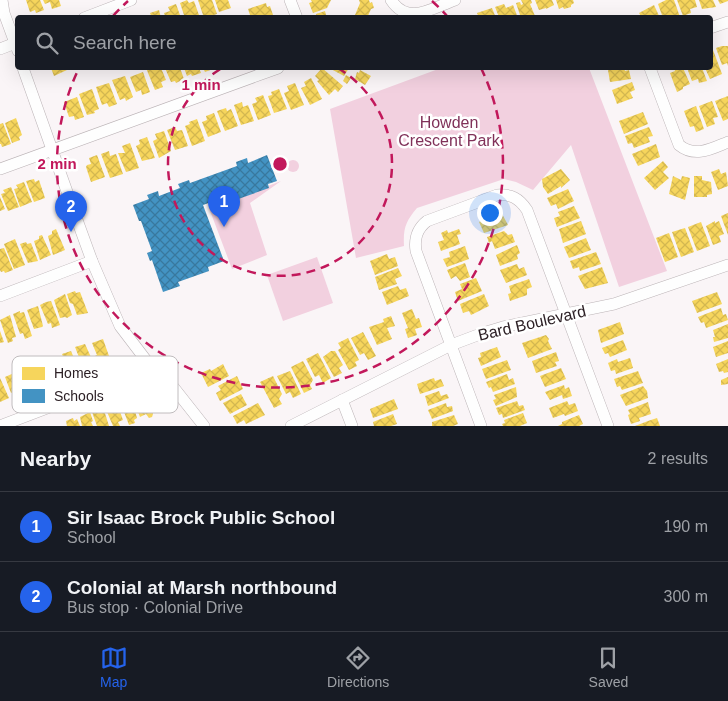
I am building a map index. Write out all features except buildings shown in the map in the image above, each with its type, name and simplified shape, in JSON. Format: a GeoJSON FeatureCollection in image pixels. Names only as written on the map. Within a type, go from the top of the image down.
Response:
{"type":"FeatureCollection","features":[{"type":"Feature","properties":{"kind":"street"},"geometry":{"type":"LineString","coordinates":[[2,0],[2,10],[15,41]]}},
{"type":"Feature","properties":{"kind":"street"},"geometry":{"type":"LineString","coordinates":[[92,15],[131,0]]}},
{"type":"Feature","properties":{"kind":"street"},"geometry":{"type":"LineString","coordinates":[[290,0],[296,15]]}},
{"type":"Feature","properties":{"kind":"street"},"geometry":{"type":"LineString","coordinates":[[391,0],[401,12],[412,14],[454,0]]}},
{"type":"Feature","properties":{"kind":"street"},"geometry":{"type":"LineString","coordinates":[[713,27],[728,22]]}},
{"type":"Feature","properties":{"kind":"street"},"geometry":{"type":"LineString","coordinates":[[0,49],[15,46]]}},
{"type":"Feature","properties":{"kind":"street"},"geometry":{"type":"LineString","coordinates":[[24,70],[92,261],[120,326],[143,356]]}},
{"type":"Feature","properties":{"kind":"street"},"geometry":{"type":"LineString","coordinates":[[0,169],[273,70]]}},
{"type":"Feature","properties":{"kind":"street"},"geometry":{"type":"LineString","coordinates":[[651,70],[675,140],[679,146],[687,151],[697,152],[728,142]]}},
{"type":"Feature","properties":{"kind":"street"},"geometry":{"type":"LineString","coordinates":[[481,426],[416,251],[416,236],[419,229],[427,221],[497,195],[510,195],[517,198],[527,210],[608,426]]}},
{"type":"Feature","properties":{"kind":"street"},"geometry":{"type":"LineString","coordinates":[[0,296],[92,261]]}},
{"type":"Feature","properties":{"kind":"street","name":"Bard Boulevard"},"geometry":{"type":"LineString","coordinates":[[291,426],[451,345],[503,327],[614,304],[728,265]]}},
{"type":"Feature","properties":{"kind":"street"},"geometry":{"type":"LineString","coordinates":[[178,393],[204,426]]}},
{"type":"Feature","properties":{"kind":"street"},"geometry":{"type":"LineString","coordinates":[[342,400],[352,426]]}},
{"type":"Feature","properties":{"kind":"street"},"geometry":{"type":"LineString","coordinates":[[0,426],[34,413]]}},
{"type":"Feature","properties":{"kind":"green space","name":"Howden Crescent Park"},"geometry":{"type":"Polygon","coordinates":[[[436,70],[590,70],[667,271],[619,287],[571,145],[533,190],[504,179],[417,208],[406,225],[404,246],[356,258],[330,109],[436,70]]]}},
{"type":"Feature","properties":{"kind":"green space"},"geometry":{"type":"Polygon","coordinates":[[[293,160],[299,166],[293,172],[287,166],[293,160]]]}},
{"type":"Feature","properties":{"kind":"green space"},"geometry":{"type":"Polygon","coordinates":[[[281,181],[250,203],[267,255],[232,269],[209,208],[281,181]]]}},
{"type":"Feature","properties":{"kind":"green space"},"geometry":{"type":"Polygon","coordinates":[[[317,257],[333,303],[283,321],[267,275],[317,257]]]}},
{"type":"Feature","properties":{"kind":"place","name":"Sir Isaac Brock Public School"},"geometry":{"type":"Point","coordinates":[224,227]}},
{"type":"Feature","properties":{"kind":"place","name":"Colonial at Marsh northbound"},"geometry":{"type":"Point","coordinates":[71,232]}}]}
